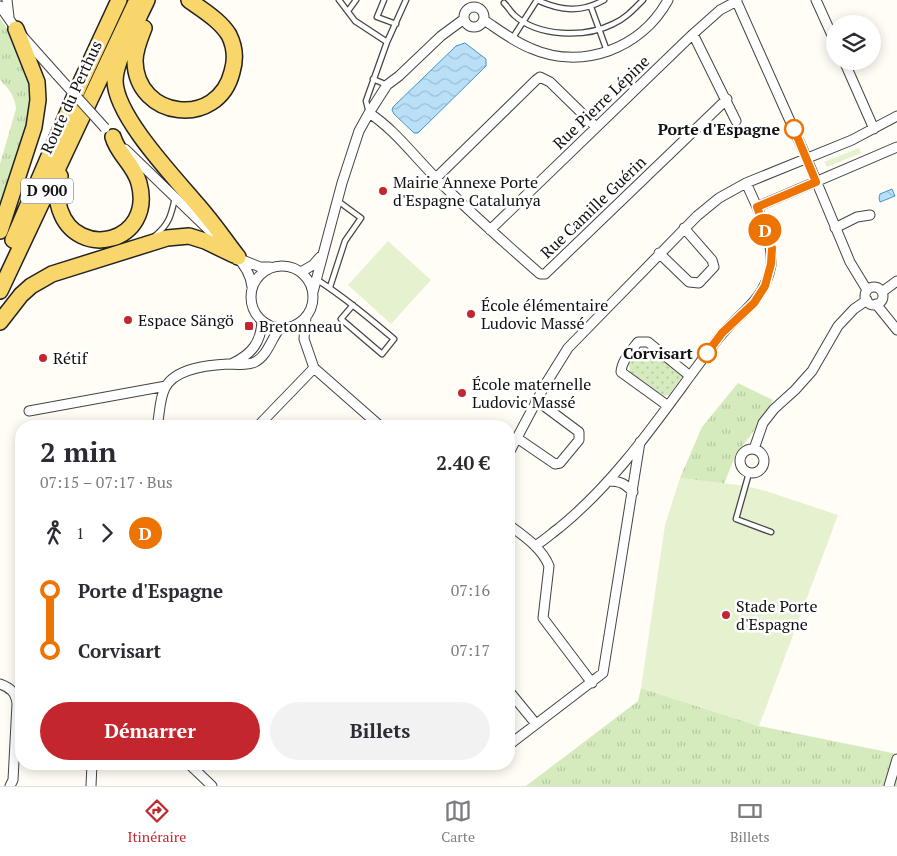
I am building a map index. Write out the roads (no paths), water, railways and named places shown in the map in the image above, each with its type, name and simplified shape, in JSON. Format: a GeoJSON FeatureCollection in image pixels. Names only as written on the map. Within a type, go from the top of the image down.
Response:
{"type":"FeatureCollection","features":[{"type":"Feature","properties":{"kind":"main road","name":"Route du Perthus"},"geometry":{"type":"LineString","coordinates":[[0,271],[72,102],[119,0]]}},
{"type":"Feature","properties":{"kind":"main road","name":"Route du Perthus"},"geometry":{"type":"LineString","coordinates":[[0,291],[137,0]]}},
{"type":"Feature","properties":{"kind":"main road"},"geometry":{"type":"LineString","coordinates":[[147,0],[120,61],[115,80],[117,96],[126,116],[238,257]]}},
{"type":"Feature","properties":{"kind":"main road"},"geometry":{"type":"LineString","coordinates":[[156,0],[136,53],[137,77],[143,89],[160,104],[185,111],[198,109],[218,98],[225,90],[232,75],[235,60],[229,35],[221,25],[189,0]]}},
{"type":"Feature","properties":{"kind":"main road"},"geometry":{"type":"LineString","coordinates":[[0,231],[34,127],[38,100],[37,82],[13,23]]}},
{"type":"Feature","properties":{"kind":"main road"},"geometry":{"type":"LineString","coordinates":[[95,91],[56,187],[57,201],[63,217],[71,227],[83,236],[96,240],[111,239],[127,231],[137,220],[141,204],[139,183],[133,166],[116,147],[109,132]]}},
{"type":"Feature","properties":{"kind":"main road"},"geometry":{"type":"LineString","coordinates":[[0,322],[21,295],[31,286],[52,274],[168,238],[189,236],[205,241],[238,257]]}},
{"type":"Feature","properties":{"kind":"street"},"geometry":{"type":"LineString","coordinates":[[7,0],[13,23]]}},
{"type":"Feature","properties":{"kind":"street"},"geometry":{"type":"LineString","coordinates":[[484,20],[512,39],[532,49],[576,58],[598,56],[644,31],[660,15],[668,0]]}},
{"type":"Feature","properties":{"kind":"street"},"geometry":{"type":"LineString","coordinates":[[737,0],[850,262],[867,290],[865,295],[867,300],[871,304],[880,299],[897,281]]}},
{"type":"Feature","properties":{"kind":"street","name":"Rue Pierre Lépine"},"geometry":{"type":"LineString","coordinates":[[490,230],[693,34],[720,10],[737,0]]}},
{"type":"Feature","properties":{"kind":"street"},"geometry":{"type":"LineString","coordinates":[[816,0],[826,22]]}},
{"type":"Feature","properties":{"kind":"street"},"geometry":{"type":"LineString","coordinates":[[476,3],[484,14],[484,20],[480,25],[474,27],[468,25],[464,19],[464,13],[476,3]]}},
{"type":"Feature","properties":{"kind":"street"},"geometry":{"type":"LineString","coordinates":[[0,6],[57,75],[109,132],[238,257],[251,279],[252,287]]}},
{"type":"Feature","properties":{"kind":"street"},"geometry":{"type":"LineString","coordinates":[[271,268],[262,272],[256,279],[250,297],[252,306],[262,321],[270,326],[290,327],[306,317],[310,310],[322,255],[359,130],[387,85],[441,36],[464,19]]}},
{"type":"Feature","properties":{"kind":"street"},"geometry":{"type":"LineString","coordinates":[[693,34],[727,99],[736,121]]}},
{"type":"Feature","properties":{"kind":"street"},"geometry":{"type":"LineString","coordinates":[[848,70],[874,129]]}},
{"type":"Feature","properties":{"kind":"street"},"geometry":{"type":"LineString","coordinates":[[436,178],[540,77],[550,82],[596,127]]}},
{"type":"Feature","properties":{"kind":"street","name":"Rue Camille Guérin"},"geometry":{"type":"LineString","coordinates":[[369,113],[380,120],[490,230],[540,274],[545,274],[727,99]]}},
{"type":"Feature","properties":{"kind":"street"},"geometry":{"type":"LineString","coordinates":[[515,442],[536,400],[568,348],[684,228],[719,198],[746,183],[874,129],[897,116]]}},
{"type":"Feature","properties":{"kind":"street"},"geometry":{"type":"LineString","coordinates":[[757,207],[897,146]]}},
{"type":"Feature","properties":{"kind":"street"},"geometry":{"type":"LineString","coordinates":[[535,546],[567,521],[609,481],[722,333],[754,303],[765,286],[771,264],[772,248],[746,183]]}},
{"type":"Feature","properties":{"kind":"street"},"geometry":{"type":"LineString","coordinates":[[835,228],[857,218],[870,215]]}},
{"type":"Feature","properties":{"kind":"street"},"geometry":{"type":"LineString","coordinates":[[659,253],[689,282],[699,283],[714,267],[712,260],[684,228]]}},
{"type":"Feature","properties":{"kind":"street"},"geometry":{"type":"LineString","coordinates":[[301,272],[313,266],[322,255]]}},
{"type":"Feature","properties":{"kind":"street"},"geometry":{"type":"LineString","coordinates":[[238,257],[253,265],[271,268],[287,266],[301,272],[308,280],[313,292]]}},
{"type":"Feature","properties":{"kind":"street"},"geometry":{"type":"LineString","coordinates":[[867,290],[875,287],[897,330]]}},
{"type":"Feature","properties":{"kind":"street"},"geometry":{"type":"LineString","coordinates":[[880,299],[897,321]]}},
{"type":"Feature","properties":{"kind":"street"},"geometry":{"type":"LineString","coordinates":[[754,449],[763,423],[812,370],[838,326],[854,309],[867,300]]}},
{"type":"Feature","properties":{"kind":"street"},"geometry":{"type":"LineString","coordinates":[[306,317],[304,339],[314,368],[372,420]]}},
{"type":"Feature","properties":{"kind":"street"},"geometry":{"type":"LineString","coordinates":[[232,364],[246,357],[256,345],[262,333],[262,321]]}},
{"type":"Feature","properties":{"kind":"street"},"geometry":{"type":"LineString","coordinates":[[290,327],[304,339]]}},
{"type":"Feature","properties":{"kind":"street"},"geometry":{"type":"LineString","coordinates":[[158,420],[162,396],[166,386],[178,376],[191,370],[219,364],[252,364],[267,350],[280,328]]}},
{"type":"Feature","properties":{"kind":"street"},"geometry":{"type":"LineString","coordinates":[[668,406],[621,372],[622,365],[638,342],[648,342],[690,376]]}},
{"type":"Feature","properties":{"kind":"street"},"geometry":{"type":"LineString","coordinates":[[264,420],[314,368]]}},
{"type":"Feature","properties":{"kind":"street"},"geometry":{"type":"LineString","coordinates":[[29,411],[166,386]]}},
{"type":"Feature","properties":{"kind":"street"},"geometry":{"type":"LineString","coordinates":[[517,438],[555,464],[560,463],[579,440],[579,432],[536,400]]}},
{"type":"Feature","properties":{"kind":"street"},"geometry":{"type":"LineString","coordinates":[[515,740],[600,677],[604,669],[640,442]]}},
{"type":"Feature","properties":{"kind":"street"},"geometry":{"type":"LineString","coordinates":[[754,449],[762,453],[764,462],[761,470],[749,474],[740,466],[739,459],[743,452],[754,449]]}},
{"type":"Feature","properties":{"kind":"street"},"geometry":{"type":"LineString","coordinates":[[609,481],[619,481],[633,492]]}},
{"type":"Feature","properties":{"kind":"street"},"geometry":{"type":"LineString","coordinates":[[515,530],[535,546],[546,559],[549,566],[543,618],[592,683]]}},
{"type":"Feature","properties":{"kind":"street"},"geometry":{"type":"LineString","coordinates":[[0,684],[9,688],[15,695]]}},
{"type":"Feature","properties":{"kind":"street"},"geometry":{"type":"LineString","coordinates":[[515,699],[536,724]]}},
{"type":"Feature","properties":{"kind":"street"},"geometry":{"type":"LineString","coordinates":[[10,786],[13,780],[15,742]]}},
{"type":"Feature","properties":{"kind":"street"},"geometry":{"type":"LineString","coordinates":[[889,786],[897,759]]}},
{"type":"Feature","properties":{"kind":"street"},"geometry":{"type":"LineString","coordinates":[[91,786],[92,770]]}},
{"type":"Feature","properties":{"kind":"street"},"geometry":{"type":"LineString","coordinates":[[194,770],[206,784]]}},
{"type":"Feature","properties":{"kind":"lane"},"geometry":{"type":"LineString","coordinates":[[339,0],[355,21],[387,42]]}},
{"type":"Feature","properties":{"kind":"lane"},"geometry":{"type":"LineString","coordinates":[[348,11],[356,0]]}},
{"type":"Feature","properties":{"kind":"lane"},"geometry":{"type":"LineString","coordinates":[[384,0],[377,17],[396,24]]}},
{"type":"Feature","properties":{"kind":"lane"},"geometry":{"type":"LineString","coordinates":[[369,113],[366,101],[373,79],[406,0]]}},
{"type":"Feature","properties":{"kind":"lane"},"geometry":{"type":"LineString","coordinates":[[512,39],[537,0],[551,6],[572,10],[591,8],[604,0]]}},
{"type":"Feature","properties":{"kind":"lane"},"geometry":{"type":"LineString","coordinates":[[504,3],[514,15],[542,29],[583,34],[615,24],[630,14],[643,0]]}},
{"type":"Feature","properties":{"kind":"lane"},"geometry":{"type":"LineString","coordinates":[[591,8],[607,52]]}},
{"type":"Feature","properties":{"kind":"lane"},"geometry":{"type":"LineString","coordinates":[[373,79],[387,85]]}},
{"type":"Feature","properties":{"kind":"lane"},"geometry":{"type":"LineString","coordinates":[[142,246],[166,224],[172,214],[175,198]]}},
{"type":"Feature","properties":{"kind":"lane"},"geometry":{"type":"LineString","coordinates":[[313,292],[328,286],[346,241],[361,218],[337,200]]}},
{"type":"Feature","properties":{"kind":"lane"},"geometry":{"type":"LineString","coordinates":[[316,278],[353,305],[394,339],[382,354],[341,319],[353,305]]}},
{"type":"Feature","properties":{"kind":"lane"},"geometry":{"type":"LineString","coordinates":[[749,474],[736,519],[771,532]]}},
{"type":"Feature","properties":{"kind":"water"},"geometry":{"type":"Polygon","coordinates":[[[465,43],[486,59],[486,66],[418,133],[414,133],[394,114],[393,107],[456,46],[465,43]]]}},
{"type":"Feature","properties":{"kind":"water"},"geometry":{"type":"Polygon","coordinates":[[[892,189],[895,196],[880,202],[880,194],[892,189]]]}},
{"type":"Feature","properties":{"kind":"place","name":"Porte d'Espagne"},"geometry":{"type":"Point","coordinates":[794,129]}},
{"type":"Feature","properties":{"kind":"place","name":"Mairie Annexe Porte d'Espagne Catalunya"},"geometry":{"type":"Point","coordinates":[383,191]}},
{"type":"Feature","properties":{"kind":"place","name":"École élémentaire Ludovic Massé"},"geometry":{"type":"Point","coordinates":[471,314]}},
{"type":"Feature","properties":{"kind":"place","name":"Espace Sängö"},"geometry":{"type":"Point","coordinates":[128,320]}},
{"type":"Feature","properties":{"kind":"place","name":"Bretonneau"},"geometry":{"type":"Point","coordinates":[249,326]}},
{"type":"Feature","properties":{"kind":"place","name":"Corvisart"},"geometry":{"type":"Point","coordinates":[707,353]}},
{"type":"Feature","properties":{"kind":"place","name":"Rétif"},"geometry":{"type":"Point","coordinates":[43,358]}},
{"type":"Feature","properties":{"kind":"place","name":"École maternelle Ludovic Massé"},"geometry":{"type":"Point","coordinates":[462,393]}},
{"type":"Feature","properties":{"kind":"place","name":"Stade Porte d'Espagne"},"geometry":{"type":"Point","coordinates":[726,615]}}]}
